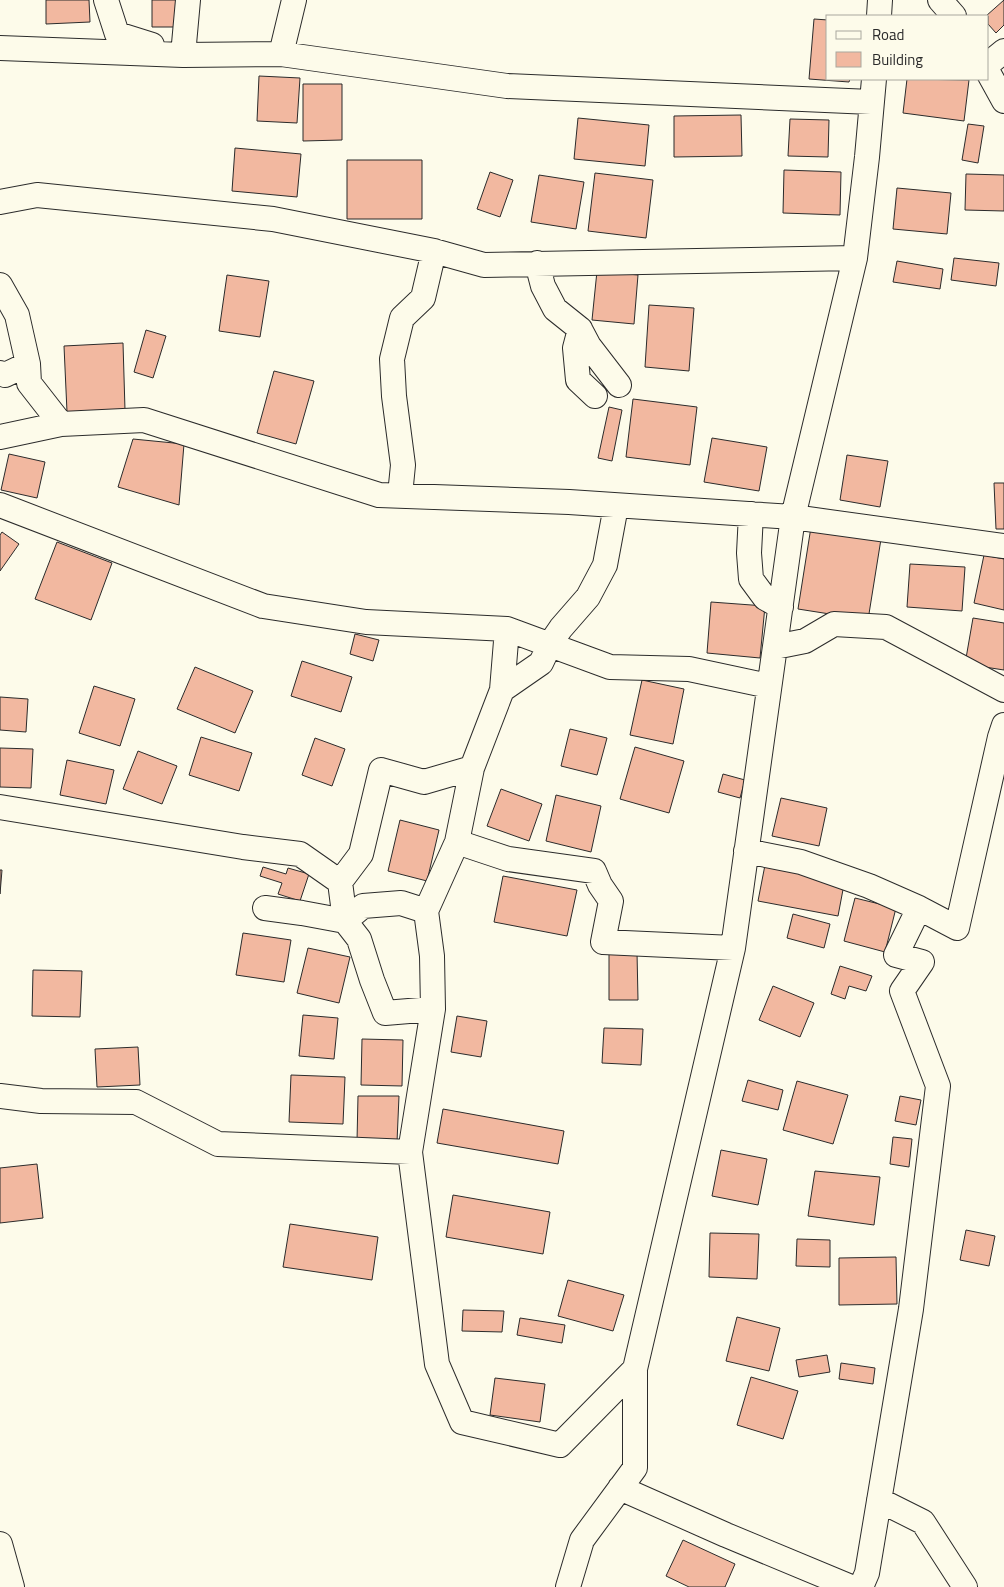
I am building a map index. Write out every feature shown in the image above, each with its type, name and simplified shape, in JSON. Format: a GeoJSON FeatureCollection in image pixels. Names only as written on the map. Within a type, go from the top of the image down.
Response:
{"type":"FeatureCollection","features":[{"type":"Feature","properties":{"kind":"street"},"geometry":{"type":"LineString","coordinates":[[106,0],[117,34],[153,46],[183,49]]}},
{"type":"Feature","properties":{"kind":"street"},"geometry":{"type":"LineString","coordinates":[[183,49],[188,0]]}},
{"type":"Feature","properties":{"kind":"street"},"geometry":{"type":"LineString","coordinates":[[281,54],[294,0]]}},
{"type":"Feature","properties":{"kind":"street"},"geometry":{"type":"LineString","coordinates":[[879,15],[880,0]]}},
{"type":"Feature","properties":{"kind":"street"},"geometry":{"type":"LineString","coordinates":[[940,0],[953,15]]}},
{"type":"Feature","properties":{"kind":"street"},"geometry":{"type":"LineString","coordinates":[[0,48],[183,49],[281,54],[507,86],[871,102]]}},
{"type":"Feature","properties":{"kind":"street"},"geometry":{"type":"LineString","coordinates":[[989,63],[1004,51]]}},
{"type":"Feature","properties":{"kind":"street"},"geometry":{"type":"LineString","coordinates":[[989,74],[1004,100]]}},
{"type":"Feature","properties":{"kind":"street"},"geometry":{"type":"LineString","coordinates":[[568,1587],[582,1540],[635,1468],[635,1369],[733,948],[793,517],[855,258],[874,80]]}},
{"type":"Feature","properties":{"kind":"street"},"geometry":{"type":"LineString","coordinates":[[0,202],[37,195],[273,220],[434,251],[484,264],[855,258]]}},
{"type":"Feature","properties":{"kind":"street"},"geometry":{"type":"LineString","coordinates":[[400,496],[403,465],[394,396],[392,359],[402,318],[423,298],[434,251]]}},
{"type":"Feature","properties":{"kind":"street"},"geometry":{"type":"LineString","coordinates":[[537,263],[543,286],[554,309],[580,329],[589,346],[619,385]]}},
{"type":"Feature","properties":{"kind":"street"},"geometry":{"type":"LineString","coordinates":[[0,285],[17,315],[28,364],[30,383],[61,424]]}},
{"type":"Feature","properties":{"kind":"street"},"geometry":{"type":"LineString","coordinates":[[580,329],[575,348],[578,380],[595,396]]}},
{"type":"Feature","properties":{"kind":"street"},"geometry":{"type":"LineString","coordinates":[[0,374],[5,375],[28,364]]}},
{"type":"Feature","properties":{"kind":"street"},"geometry":{"type":"LineString","coordinates":[[0,437],[61,424],[144,420],[379,495],[616,506],[793,517],[1004,546]]}},
{"type":"Feature","properties":{"kind":"street"},"geometry":{"type":"LineString","coordinates":[[0,506],[262,606],[366,622],[507,629],[610,667],[689,669],[769,686]]}},
{"type":"Feature","properties":{"kind":"street"},"geometry":{"type":"LineString","coordinates":[[502,690],[541,663],[550,644],[561,628],[588,597],[605,565],[616,506]]}},
{"type":"Feature","properties":{"kind":"street"},"geometry":{"type":"LineString","coordinates":[[751,514],[749,553],[751,579],[765,598],[781,607]]}},
{"type":"Feature","properties":{"kind":"street"},"geometry":{"type":"LineString","coordinates":[[775,647],[805,641],[834,624],[886,626],[1004,690]]}},
{"type":"Feature","properties":{"kind":"street"},"geometry":{"type":"LineString","coordinates":[[507,629],[502,690],[472,768],[457,842],[426,911],[432,956],[432,1008],[410,1152],[437,1364],[462,1422],[560,1445],[635,1369]]}},
{"type":"Feature","properties":{"kind":"street"},"geometry":{"type":"LineString","coordinates":[[746,852],[801,862],[869,886],[919,908],[957,928],[1002,733]]}},
{"type":"Feature","properties":{"kind":"street"},"geometry":{"type":"LineString","coordinates":[[432,1008],[385,1013],[359,939],[345,921],[340,882],[360,854],[381,770],[424,782],[472,768]]}},
{"type":"Feature","properties":{"kind":"street"},"geometry":{"type":"LineString","coordinates":[[0,807],[300,854],[340,882]]}},
{"type":"Feature","properties":{"kind":"street"},"geometry":{"type":"LineString","coordinates":[[457,842],[508,859],[594,871],[600,885],[611,901],[603,942],[733,948]]}},
{"type":"Feature","properties":{"kind":"street"},"geometry":{"type":"LineString","coordinates":[[265,908],[345,921],[363,906],[401,903],[426,911]]}},
{"type":"Feature","properties":{"kind":"street"},"geometry":{"type":"LineString","coordinates":[[861,1587],[866,1573],[911,1309],[938,1086],[902,991],[922,962],[896,954],[919,908]]}},
{"type":"Feature","properties":{"kind":"street"},"geometry":{"type":"LineString","coordinates":[[0,1096],[41,1101],[136,1102],[218,1144],[410,1152]]}},
{"type":"Feature","properties":{"kind":"street"},"geometry":{"type":"LineString","coordinates":[[620,1488],[851,1587]]}},
{"type":"Feature","properties":{"kind":"street"},"geometry":{"type":"LineString","coordinates":[[879,1500],[923,1522],[965,1587]]}},
{"type":"Feature","properties":{"kind":"building"},"geometry":{"type":"Polygon","coordinates":[[[46,0],[89,0],[90,22],[46,24],[46,0]]]}},
{"type":"Feature","properties":{"kind":"building"},"geometry":{"type":"Polygon","coordinates":[[[152,0],[180,0],[180,27],[152,27],[152,0]]]}},
{"type":"Feature","properties":{"kind":"building"},"geometry":{"type":"Polygon","coordinates":[[[1004,0],[1004,25],[996,33],[989,25],[989,15],[987,15],[1004,0]]]}},
{"type":"Feature","properties":{"kind":"building"},"geometry":{"type":"Polygon","coordinates":[[[814,19],[826,20],[826,80],[850,80],[849,82],[809,79],[814,19]]]}},
{"type":"Feature","properties":{"kind":"building"},"geometry":{"type":"Polygon","coordinates":[[[259,76],[300,78],[297,123],[257,121],[259,76]]]}},
{"type":"Feature","properties":{"kind":"building"},"geometry":{"type":"Polygon","coordinates":[[[907,80],[969,80],[964,121],[903,113],[907,80]]]}},
{"type":"Feature","properties":{"kind":"building"},"geometry":{"type":"Polygon","coordinates":[[[303,84],[342,84],[342,140],[303,141],[303,84]]]}},
{"type":"Feature","properties":{"kind":"building"},"geometry":{"type":"Polygon","coordinates":[[[741,115],[742,156],[674,157],[674,116],[741,115]]]}},
{"type":"Feature","properties":{"kind":"building"},"geometry":{"type":"Polygon","coordinates":[[[578,118],[649,125],[645,166],[574,159],[578,118]]]}},
{"type":"Feature","properties":{"kind":"building"},"geometry":{"type":"Polygon","coordinates":[[[790,119],[829,120],[828,157],[788,156],[790,119]]]}},
{"type":"Feature","properties":{"kind":"building"},"geometry":{"type":"Polygon","coordinates":[[[968,124],[984,126],[978,163],[962,160],[968,124]]]}},
{"type":"Feature","properties":{"kind":"building"},"geometry":{"type":"Polygon","coordinates":[[[235,148],[301,154],[297,197],[232,191],[235,148]]]}},
{"type":"Feature","properties":{"kind":"building"},"geometry":{"type":"Polygon","coordinates":[[[347,160],[422,160],[422,219],[347,219],[347,160]]]}},
{"type":"Feature","properties":{"kind":"building"},"geometry":{"type":"Polygon","coordinates":[[[784,170],[841,172],[840,215],[783,213],[784,170]]]}},
{"type":"Feature","properties":{"kind":"building"},"geometry":{"type":"Polygon","coordinates":[[[490,172],[513,180],[500,217],[477,209],[490,172]]]}},
{"type":"Feature","properties":{"kind":"building"},"geometry":{"type":"Polygon","coordinates":[[[595,173],[653,180],[646,238],[588,231],[595,173]]]}},
{"type":"Feature","properties":{"kind":"building"},"geometry":{"type":"Polygon","coordinates":[[[966,174],[1004,175],[1004,211],[965,210],[966,174]]]}},
{"type":"Feature","properties":{"kind":"building"},"geometry":{"type":"Polygon","coordinates":[[[539,175],[584,182],[576,229],[531,222],[539,175]]]}},
{"type":"Feature","properties":{"kind":"building"},"geometry":{"type":"Polygon","coordinates":[[[897,188],[951,193],[947,234],[893,229],[897,188]]]}},
{"type":"Feature","properties":{"kind":"building"},"geometry":{"type":"Polygon","coordinates":[[[954,258],[999,263],[996,286],[951,280],[954,258]]]}},
{"type":"Feature","properties":{"kind":"building"},"geometry":{"type":"Polygon","coordinates":[[[897,261],[943,269],[940,289],[893,282],[897,261]]]}},
{"type":"Feature","properties":{"kind":"building"},"geometry":{"type":"Polygon","coordinates":[[[597,271],[638,275],[634,324],[592,320],[597,271]]]}},
{"type":"Feature","properties":{"kind":"building"},"geometry":{"type":"Polygon","coordinates":[[[227,275],[269,281],[260,337],[219,331],[227,275]]]}},
{"type":"Feature","properties":{"kind":"building"},"geometry":{"type":"Polygon","coordinates":[[[649,305],[694,308],[689,371],[645,367],[649,305]]]}},
{"type":"Feature","properties":{"kind":"building"},"geometry":{"type":"Polygon","coordinates":[[[146,330],[166,336],[153,378],[134,372],[146,330]]]}},
{"type":"Feature","properties":{"kind":"building"},"geometry":{"type":"Polygon","coordinates":[[[123,343],[125,410],[67,412],[64,346],[123,343]]]}},
{"type":"Feature","properties":{"kind":"building"},"geometry":{"type":"Polygon","coordinates":[[[274,371],[314,381],[296,444],[257,433],[274,371]]]}},
{"type":"Feature","properties":{"kind":"building"},"geometry":{"type":"Polygon","coordinates":[[[633,399],[697,407],[690,465],[626,457],[633,399]]]}},
{"type":"Feature","properties":{"kind":"building"},"geometry":{"type":"Polygon","coordinates":[[[609,407],[622,410],[612,461],[598,458],[609,407]]]}},
{"type":"Feature","properties":{"kind":"building"},"geometry":{"type":"Polygon","coordinates":[[[712,438],[767,447],[759,491],[704,482],[712,438]]]}},
{"type":"Feature","properties":{"kind":"building"},"geometry":{"type":"Polygon","coordinates":[[[133,439],[184,444],[179,505],[118,487],[133,439]]]}},
{"type":"Feature","properties":{"kind":"building"},"geometry":{"type":"Polygon","coordinates":[[[9,454],[45,462],[37,498],[1,490],[9,454]]]}},
{"type":"Feature","properties":{"kind":"building"},"geometry":{"type":"Polygon","coordinates":[[[847,455],[888,461],[880,507],[840,500],[847,455]]]}},
{"type":"Feature","properties":{"kind":"building"},"geometry":{"type":"Polygon","coordinates":[[[994,483],[1004,483],[1004,529],[996,529],[994,483]]]}},
{"type":"Feature","properties":{"kind":"building"},"geometry":{"type":"Polygon","coordinates":[[[811,527],[881,539],[868,620],[798,609],[811,527]]]}},
{"type":"Feature","properties":{"kind":"building"},"geometry":{"type":"Polygon","coordinates":[[[2,532],[19,544],[0,571],[0,535],[2,532]]]}},
{"type":"Feature","properties":{"kind":"building"},"geometry":{"type":"Polygon","coordinates":[[[57,542],[112,563],[91,620],[35,599],[57,542]]]}},
{"type":"Feature","properties":{"kind":"building"},"geometry":{"type":"Polygon","coordinates":[[[984,555],[1004,559],[1004,610],[974,603],[984,555]]]}},
{"type":"Feature","properties":{"kind":"building"},"geometry":{"type":"Polygon","coordinates":[[[910,564],[965,567],[962,611],[907,607],[910,564]]]}},
{"type":"Feature","properties":{"kind":"building"},"geometry":{"type":"Polygon","coordinates":[[[711,602],[765,606],[760,658],[707,653],[711,602]]]}},
{"type":"Feature","properties":{"kind":"building"},"geometry":{"type":"Polygon","coordinates":[[[973,618],[1004,623],[1004,670],[965,664],[973,618]]]}},
{"type":"Feature","properties":{"kind":"building"},"geometry":{"type":"Polygon","coordinates":[[[355,634],[379,640],[373,661],[350,654],[355,634]]]}},
{"type":"Feature","properties":{"kind":"building"},"geometry":{"type":"Polygon","coordinates":[[[302,661],[352,677],[341,712],[291,696],[302,661]]]}},
{"type":"Feature","properties":{"kind":"building"},"geometry":{"type":"Polygon","coordinates":[[[195,667],[253,691],[235,733],[177,709],[195,667]]]}},
{"type":"Feature","properties":{"kind":"building"},"geometry":{"type":"Polygon","coordinates":[[[642,680],[684,689],[673,744],[630,735],[642,680]]]}},
{"type":"Feature","properties":{"kind":"building"},"geometry":{"type":"Polygon","coordinates":[[[94,686],[135,699],[120,746],[79,733],[94,686]]]}},
{"type":"Feature","properties":{"kind":"building"},"geometry":{"type":"Polygon","coordinates":[[[0,697],[28,699],[26,732],[0,730],[0,697]]]}},
{"type":"Feature","properties":{"kind":"building"},"geometry":{"type":"Polygon","coordinates":[[[570,729],[607,738],[597,775],[561,766],[570,729]]]}},
{"type":"Feature","properties":{"kind":"building"},"geometry":{"type":"Polygon","coordinates":[[[201,737],[252,753],[239,791],[189,775],[201,737]]]}},
{"type":"Feature","properties":{"kind":"building"},"geometry":{"type":"Polygon","coordinates":[[[315,738],[345,749],[332,786],[302,775],[315,738]]]}},
{"type":"Feature","properties":{"kind":"building"},"geometry":{"type":"Polygon","coordinates":[[[635,747],[684,761],[669,813],[620,799],[635,747]]]}},
{"type":"Feature","properties":{"kind":"building"},"geometry":{"type":"Polygon","coordinates":[[[0,748],[33,749],[31,788],[0,787],[0,748]]]}},
{"type":"Feature","properties":{"kind":"building"},"geometry":{"type":"Polygon","coordinates":[[[138,751],[177,766],[162,804],[123,789],[138,751]]]}},
{"type":"Feature","properties":{"kind":"building"},"geometry":{"type":"Polygon","coordinates":[[[67,760],[114,770],[106,804],[60,795],[67,760]]]}},
{"type":"Feature","properties":{"kind":"building"},"geometry":{"type":"Polygon","coordinates":[[[723,774],[745,780],[740,798],[718,792],[723,774]]]}},
{"type":"Feature","properties":{"kind":"building"},"geometry":{"type":"Polygon","coordinates":[[[501,789],[542,804],[529,841],[487,826],[501,789]]]}},
{"type":"Feature","properties":{"kind":"building"},"geometry":{"type":"Polygon","coordinates":[[[556,795],[601,806],[591,852],[546,841],[556,795]]]}},
{"type":"Feature","properties":{"kind":"building"},"geometry":{"type":"Polygon","coordinates":[[[781,798],[827,808],[819,846],[772,836],[781,798]]]}},
{"type":"Feature","properties":{"kind":"building"},"geometry":{"type":"Polygon","coordinates":[[[400,820],[439,830],[427,881],[388,871],[400,820]]]}},
{"type":"Feature","properties":{"kind":"building"},"geometry":{"type":"Polygon","coordinates":[[[765,865],[845,879],[838,916],[758,901],[765,865]]]}},
{"type":"Feature","properties":{"kind":"building"},"geometry":{"type":"Polygon","coordinates":[[[263,867],[286,874],[288,868],[309,874],[300,901],[278,894],[282,883],[260,876],[263,867]]]}},
{"type":"Feature","properties":{"kind":"building"},"geometry":{"type":"Polygon","coordinates":[[[0,870],[2,870],[0,894],[0,870]]]}},
{"type":"Feature","properties":{"kind":"building"},"geometry":{"type":"Polygon","coordinates":[[[503,876],[577,890],[567,936],[494,922],[503,876]]]}},
{"type":"Feature","properties":{"kind":"building"},"geometry":{"type":"Polygon","coordinates":[[[855,898],[896,908],[885,952],[844,941],[855,898]]]}},
{"type":"Feature","properties":{"kind":"building"},"geometry":{"type":"Polygon","coordinates":[[[793,914],[830,924],[824,948],[787,938],[793,914]]]}},
{"type":"Feature","properties":{"kind":"building"},"geometry":{"type":"Polygon","coordinates":[[[243,933],[291,940],[284,982],[236,975],[243,933]]]}},
{"type":"Feature","properties":{"kind":"building"},"geometry":{"type":"Polygon","coordinates":[[[308,948],[350,957],[339,1003],[297,993],[308,948]]]}},
{"type":"Feature","properties":{"kind":"building"},"geometry":{"type":"Polygon","coordinates":[[[637,952],[638,1000],[609,1000],[609,953],[637,952]]]}},
{"type":"Feature","properties":{"kind":"building"},"geometry":{"type":"Polygon","coordinates":[[[840,966],[872,976],[866,991],[849,986],[845,999],[831,994],[840,966]]]}},
{"type":"Feature","properties":{"kind":"building"},"geometry":{"type":"Polygon","coordinates":[[[33,970],[82,971],[80,1017],[32,1016],[33,970]]]}},
{"type":"Feature","properties":{"kind":"building"},"geometry":{"type":"Polygon","coordinates":[[[773,986],[814,1003],[800,1037],[759,1020],[773,986]]]}},
{"type":"Feature","properties":{"kind":"building"},"geometry":{"type":"Polygon","coordinates":[[[303,1015],[338,1018],[334,1059],[299,1056],[303,1015]]]}},
{"type":"Feature","properties":{"kind":"building"},"geometry":{"type":"Polygon","coordinates":[[[457,1016],[487,1021],[481,1057],[451,1052],[457,1016]]]}},
{"type":"Feature","properties":{"kind":"building"},"geometry":{"type":"Polygon","coordinates":[[[604,1028],[643,1029],[641,1065],[602,1063],[604,1028]]]}},
{"type":"Feature","properties":{"kind":"building"},"geometry":{"type":"Polygon","coordinates":[[[362,1039],[403,1040],[402,1086],[361,1085],[362,1039]]]}},
{"type":"Feature","properties":{"kind":"building"},"geometry":{"type":"Polygon","coordinates":[[[138,1047],[140,1085],[97,1087],[95,1049],[138,1047]]]}},
{"type":"Feature","properties":{"kind":"building"},"geometry":{"type":"Polygon","coordinates":[[[291,1075],[345,1077],[343,1124],[289,1122],[291,1075]]]}},
{"type":"Feature","properties":{"kind":"building"},"geometry":{"type":"Polygon","coordinates":[[[748,1080],[783,1090],[778,1110],[742,1101],[748,1080]]]}},
{"type":"Feature","properties":{"kind":"building"},"geometry":{"type":"Polygon","coordinates":[[[797,1081],[848,1095],[833,1144],[783,1130],[797,1081]]]}},
{"type":"Feature","properties":{"kind":"building"},"geometry":{"type":"Polygon","coordinates":[[[358,1096],[399,1096],[397,1142],[357,1141],[358,1096]]]}},
{"type":"Feature","properties":{"kind":"building"},"geometry":{"type":"Polygon","coordinates":[[[900,1096],[921,1100],[916,1125],[895,1121],[900,1096]]]}},
{"type":"Feature","properties":{"kind":"building"},"geometry":{"type":"Polygon","coordinates":[[[443,1109],[564,1131],[558,1164],[437,1143],[443,1109]]]}},
{"type":"Feature","properties":{"kind":"building"},"geometry":{"type":"Polygon","coordinates":[[[893,1137],[912,1139],[909,1167],[890,1164],[893,1137]]]}},
{"type":"Feature","properties":{"kind":"building"},"geometry":{"type":"Polygon","coordinates":[[[721,1150],[767,1159],[758,1205],[712,1196],[721,1150]]]}},
{"type":"Feature","properties":{"kind":"building"},"geometry":{"type":"Polygon","coordinates":[[[37,1164],[43,1218],[0,1223],[0,1168],[37,1164]]]}},
{"type":"Feature","properties":{"kind":"building"},"geometry":{"type":"Polygon","coordinates":[[[815,1171],[880,1177],[874,1225],[808,1216],[815,1171]]]}},
{"type":"Feature","properties":{"kind":"building"},"geometry":{"type":"Polygon","coordinates":[[[453,1195],[550,1212],[543,1254],[446,1237],[453,1195]]]}},
{"type":"Feature","properties":{"kind":"building"},"geometry":{"type":"Polygon","coordinates":[[[290,1224],[378,1237],[372,1280],[283,1267],[290,1224]]]}},
{"type":"Feature","properties":{"kind":"building"},"geometry":{"type":"Polygon","coordinates":[[[966,1230],[995,1236],[989,1266],[960,1260],[966,1230]]]}},
{"type":"Feature","properties":{"kind":"building"},"geometry":{"type":"Polygon","coordinates":[[[710,1233],[759,1234],[757,1279],[709,1277],[710,1233]]]}},
{"type":"Feature","properties":{"kind":"building"},"geometry":{"type":"Polygon","coordinates":[[[797,1239],[830,1240],[830,1267],[796,1266],[797,1239]]]}},
{"type":"Feature","properties":{"kind":"building"},"geometry":{"type":"Polygon","coordinates":[[[896,1257],[897,1304],[839,1305],[839,1258],[896,1257]]]}},
{"type":"Feature","properties":{"kind":"building"},"geometry":{"type":"Polygon","coordinates":[[[568,1280],[624,1295],[613,1331],[558,1316],[568,1280]]]}},
{"type":"Feature","properties":{"kind":"building"},"geometry":{"type":"Polygon","coordinates":[[[463,1310],[504,1311],[502,1332],[462,1331],[463,1310]]]}},
{"type":"Feature","properties":{"kind":"building"},"geometry":{"type":"Polygon","coordinates":[[[737,1317],[780,1328],[769,1371],[726,1361],[737,1317]]]}},
{"type":"Feature","properties":{"kind":"building"},"geometry":{"type":"Polygon","coordinates":[[[520,1318],[565,1325],[562,1343],[517,1335],[520,1318]]]}},
{"type":"Feature","properties":{"kind":"building"},"geometry":{"type":"Polygon","coordinates":[[[827,1355],[830,1372],[799,1377],[796,1360],[827,1355]]]}},
{"type":"Feature","properties":{"kind":"building"},"geometry":{"type":"Polygon","coordinates":[[[841,1363],[875,1368],[873,1384],[839,1379],[841,1363]]]}},
{"type":"Feature","properties":{"kind":"building"},"geometry":{"type":"Polygon","coordinates":[[[751,1377],[798,1391],[783,1439],[737,1425],[751,1377]]]}},
{"type":"Feature","properties":{"kind":"building"},"geometry":{"type":"Polygon","coordinates":[[[495,1378],[545,1384],[540,1422],[490,1415],[495,1378]]]}},
{"type":"Feature","properties":{"kind":"building"},"geometry":{"type":"Polygon","coordinates":[[[683,1540],[735,1564],[725,1587],[689,1587],[666,1576],[683,1540]]]}}]}
